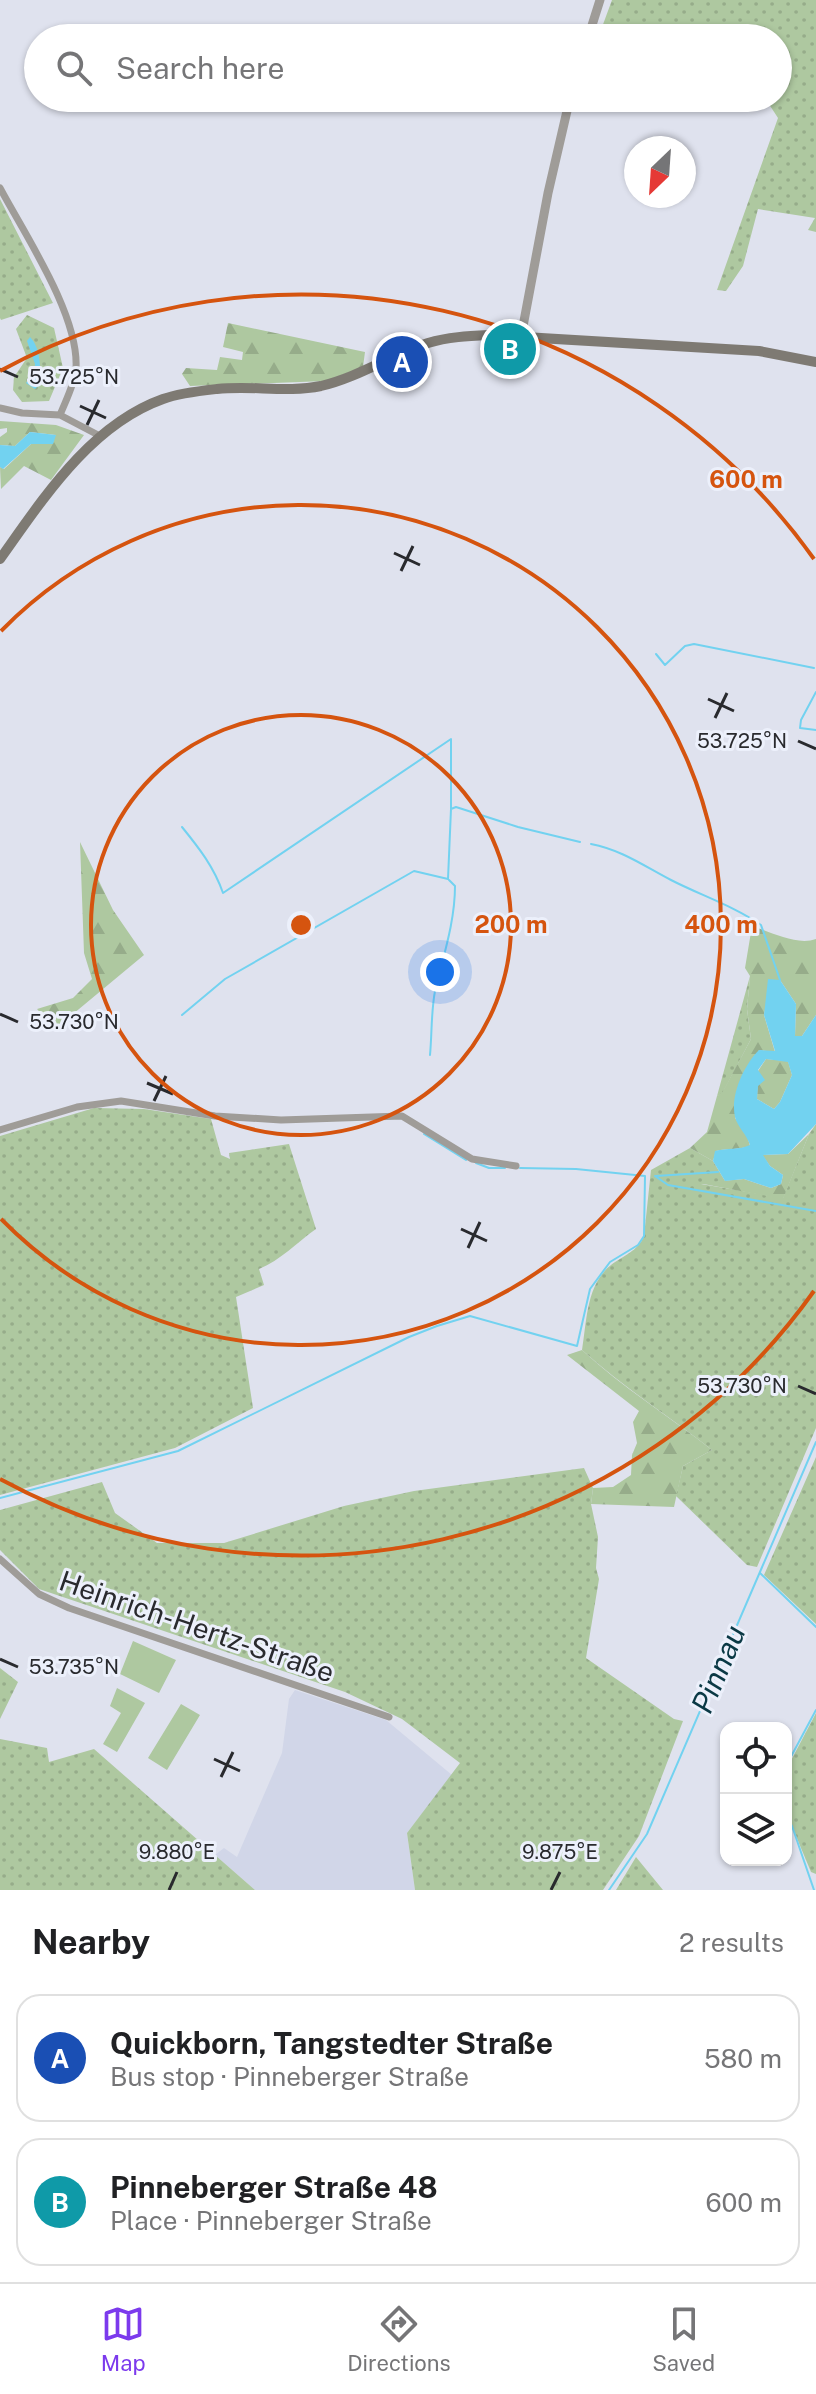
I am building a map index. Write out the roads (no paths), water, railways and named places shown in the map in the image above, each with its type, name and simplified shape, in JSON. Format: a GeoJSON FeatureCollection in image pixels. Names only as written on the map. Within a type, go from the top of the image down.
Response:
{"type":"FeatureCollection","features":[{"type":"Feature","properties":{"kind":"main road"},"geometry":{"type":"LineString","coordinates":[[0,559],[65,474],[100,436],[146,406],[191,392],[224,388],[315,387],[343,380],[429,343],[457,336],[759,351],[816,362]]}},
{"type":"Feature","properties":{"kind":"street"},"geometry":{"type":"LineString","coordinates":[[592,24],[600,0]]}},
{"type":"Feature","properties":{"kind":"street"},"geometry":{"type":"LineString","coordinates":[[521,337],[567,112]]}},
{"type":"Feature","properties":{"kind":"street"},"geometry":{"type":"LineString","coordinates":[[0,188],[61,302],[73,343],[76,368],[60,415]]}},
{"type":"Feature","properties":{"kind":"street"},"geometry":{"type":"LineString","coordinates":[[0,408],[22,413],[60,415],[100,436]]}},
{"type":"Feature","properties":{"kind":"street"},"geometry":{"type":"LineString","coordinates":[[0,1130],[77,1107],[121,1101],[215,1116],[281,1120],[402,1116],[472,1159],[516,1166]]}},
{"type":"Feature","properties":{"kind":"street","name":"Heinrich-Hertz-Straße"},"geometry":{"type":"LineString","coordinates":[[0,1559],[39,1594],[69,1608],[389,1717]]}},
{"type":"Feature","properties":{"kind":"water"},"geometry":{"type":"Polygon","coordinates":[[[30,337],[38,352],[40,365],[41,383],[35,389],[26,383],[34,372],[35,364],[27,341],[30,337]]]}},
{"type":"Feature","properties":{"kind":"water"},"geometry":{"type":"Polygon","coordinates":[[[30,432],[56,435],[53,444],[31,444],[3,469],[0,467],[0,445],[15,446],[30,432]]]}},
{"type":"Feature","properties":{"kind":"water"},"geometry":{"type":"Polygon","coordinates":[[[768,979],[780,980],[796,1004],[795,1036],[802,1036],[816,1015],[816,1124],[788,1154],[763,1155],[770,1166],[783,1175],[781,1184],[771,1188],[744,1179],[725,1181],[713,1161],[715,1151],[750,1145],[736,1120],[734,1108],[743,1072],[753,1056],[759,1050],[775,1051],[764,1015],[768,979]],[[766,1059],[758,1070],[765,1080],[758,1086],[757,1099],[774,1109],[792,1075],[788,1062],[766,1059]]]}},
{"type":"Feature","properties":{"kind":"waterway"},"geometry":{"type":"LineString","coordinates":[[656,654],[665,665],[685,646],[694,644],[814,668]]}},
{"type":"Feature","properties":{"kind":"waterway"},"geometry":{"type":"LineString","coordinates":[[816,692],[800,728],[816,730]]}},
{"type":"Feature","properties":{"kind":"waterway"},"geometry":{"type":"LineString","coordinates":[[182,827],[211,866],[223,893],[451,739],[451,809],[456,807],[518,827],[580,842]]}},
{"type":"Feature","properties":{"kind":"waterway"},"geometry":{"type":"LineString","coordinates":[[182,1015],[225,979],[414,871],[448,879],[451,809]]}},
{"type":"Feature","properties":{"kind":"waterway"},"geometry":{"type":"LineString","coordinates":[[591,844],[623,854],[761,925],[780,980]]}},
{"type":"Feature","properties":{"kind":"waterway"},"geometry":{"type":"LineString","coordinates":[[430,1055],[434,999],[454,899],[455,886],[449,880]]}},
{"type":"Feature","properties":{"kind":"waterway"},"geometry":{"type":"LineString","coordinates":[[424,1134],[466,1160]]}},
{"type":"Feature","properties":{"kind":"waterway"},"geometry":{"type":"LineString","coordinates":[[476,1163],[489,1168],[505,1168]]}},
{"type":"Feature","properties":{"kind":"waterway"},"geometry":{"type":"LineString","coordinates":[[0,1498],[178,1451],[409,1337],[470,1316],[577,1346],[590,1289],[610,1262],[638,1245],[644,1236],[645,1176],[576,1169],[520,1168]]}},
{"type":"Feature","properties":{"kind":"waterway"},"geometry":{"type":"LineString","coordinates":[[656,1176],[718,1172]]}},
{"type":"Feature","properties":{"kind":"waterway"},"geometry":{"type":"LineString","coordinates":[[655,1176],[668,1185],[816,1211]]}},
{"type":"Feature","properties":{"kind":"waterway","name":"Pinnau"},"geometry":{"type":"LineString","coordinates":[[609,1890],[647,1834],[816,1442]]}},
{"type":"Feature","properties":{"kind":"waterway"},"geometry":{"type":"LineString","coordinates":[[760,1573],[816,1627]]}},
{"type":"Feature","properties":{"kind":"waterway"},"geometry":{"type":"LineString","coordinates":[[792,1755],[816,1710]]}},
{"type":"Feature","properties":{"kind":"waterway"},"geometry":{"type":"LineString","coordinates":[[792,1826],[814,1890]]}},
{"type":"Feature","properties":{"kind":"place","name":"Pinneberger Straße 48"},"geometry":{"type":"Point","coordinates":[510,349]}},
{"type":"Feature","properties":{"kind":"place","name":"Quickborn, Tangstedter Straße"},"geometry":{"type":"Point","coordinates":[402,362]}}]}
